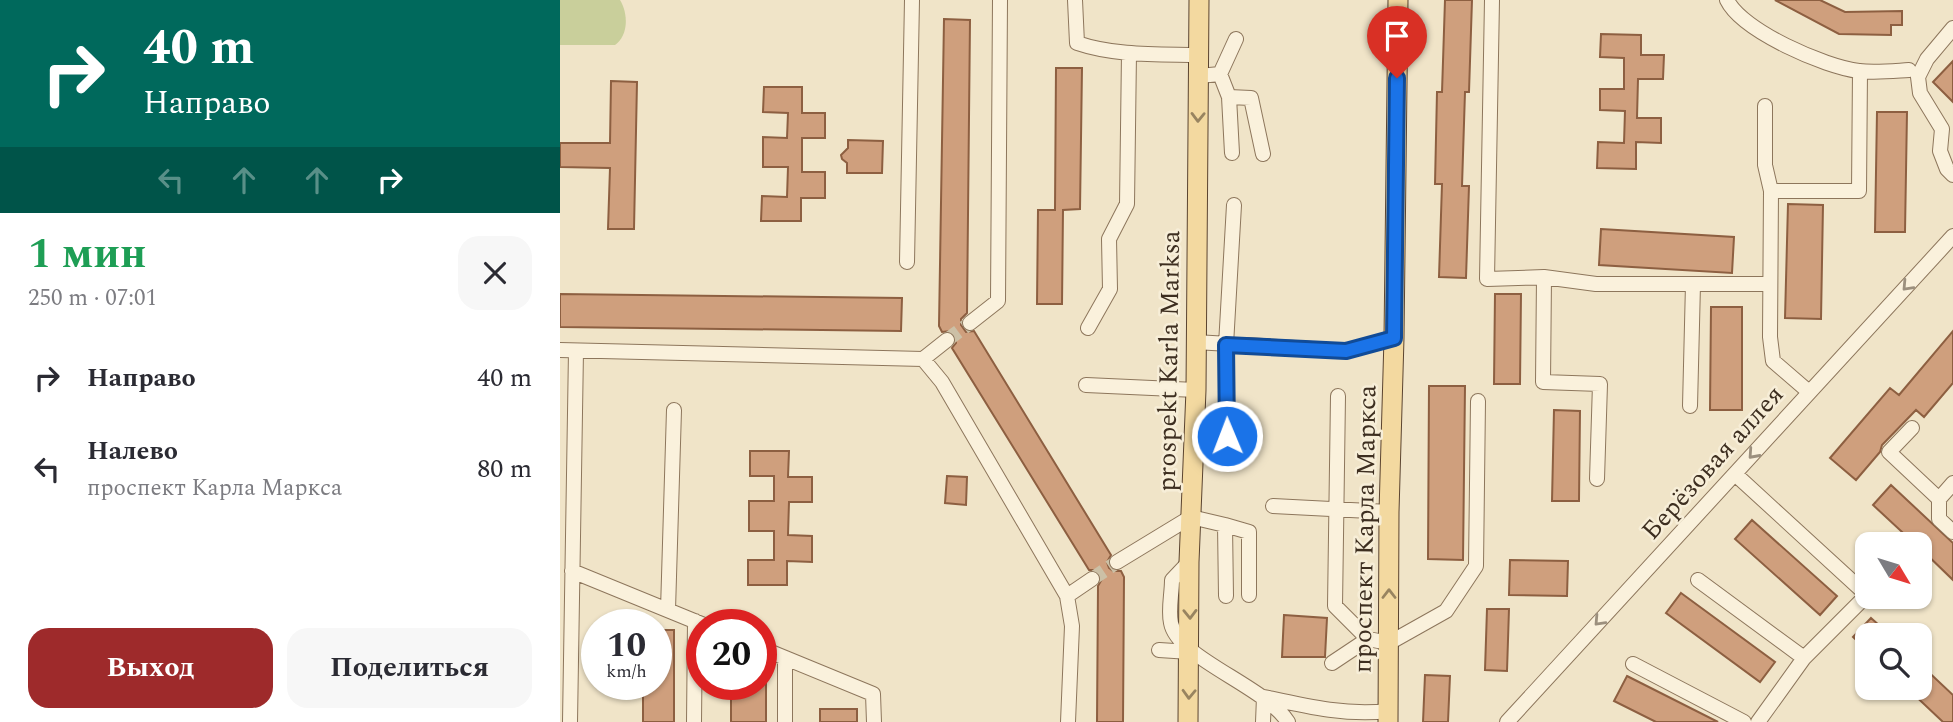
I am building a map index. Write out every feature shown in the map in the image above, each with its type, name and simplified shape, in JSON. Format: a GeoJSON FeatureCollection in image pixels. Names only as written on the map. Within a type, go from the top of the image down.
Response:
{"type":"FeatureCollection","features":[{"type":"Feature","properties":{"kind":"main road","name":"prospekt Karla Marksa"},"geometry":{"type":"LineString","coordinates":[[1188,722],[1189,562],[1196,390],[1199,0]]}},
{"type":"Feature","properties":{"kind":"main road","name":"проспект Карла Маркса"},"geometry":{"type":"LineString","coordinates":[[1388,716],[1398,0]]}},
{"type":"Feature","properties":{"kind":"street"},"geometry":{"type":"LineString","coordinates":[[908,262],[912,0]]}},
{"type":"Feature","properties":{"kind":"street"},"geometry":{"type":"LineString","coordinates":[[970,323],[998,301],[1000,0]]}},
{"type":"Feature","properties":{"kind":"street"},"geometry":{"type":"LineString","coordinates":[[1075,0],[1077,43],[1090,48],[1129,52],[1198,55]]}},
{"type":"Feature","properties":{"kind":"street"},"geometry":{"type":"LineString","coordinates":[[1492,0],[1487,279],[1544,276],[1596,284],[1770,284]]}},
{"type":"Feature","properties":{"kind":"street"},"geometry":{"type":"LineString","coordinates":[[1727,0],[1754,28],[1784,45],[1829,63],[1860,71],[1909,70]]}},
{"type":"Feature","properties":{"kind":"street"},"geometry":{"type":"LineString","coordinates":[[1953,28],[1927,59],[1918,77],[1920,93],[1942,129],[1940,151],[1953,176]]}},
{"type":"Feature","properties":{"kind":"street"},"geometry":{"type":"LineString","coordinates":[[1232,153],[1228,97],[1220,74],[1237,39]]}},
{"type":"Feature","properties":{"kind":"street"},"geometry":{"type":"LineString","coordinates":[[1088,328],[1110,289],[1109,239],[1127,204],[1129,52]]}},
{"type":"Feature","properties":{"kind":"street"},"geometry":{"type":"LineString","coordinates":[[1771,191],[1859,191],[1860,71]]}},
{"type":"Feature","properties":{"kind":"street"},"geometry":{"type":"LineString","coordinates":[[1199,76],[1220,74]]}},
{"type":"Feature","properties":{"kind":"street"},"geometry":{"type":"LineString","coordinates":[[1228,97],[1251,98],[1263,154]]}},
{"type":"Feature","properties":{"kind":"street"},"geometry":{"type":"LineString","coordinates":[[1765,106],[1765,165],[1771,191],[1770,337],[1773,361],[1809,392]]}},
{"type":"Feature","properties":{"kind":"street"},"geometry":{"type":"LineString","coordinates":[[1227,436],[1226,345],[1234,205]]}},
{"type":"Feature","properties":{"kind":"street","name":"Берёзовая аллея"},"geometry":{"type":"LineString","coordinates":[[1507,722],[1953,236]]}},
{"type":"Feature","properties":{"kind":"street"},"geometry":{"type":"LineString","coordinates":[[1544,276],[1543,382],[1600,384],[1597,479]]}},
{"type":"Feature","properties":{"kind":"street"},"geometry":{"type":"LineString","coordinates":[[1690,406],[1693,284]]}},
{"type":"Feature","properties":{"kind":"street"},"geometry":{"type":"LineString","coordinates":[[1195,342],[1346,351],[1373,346],[1394,338]]}},
{"type":"Feature","properties":{"kind":"street"},"geometry":{"type":"LineString","coordinates":[[560,350],[923,359],[947,340]]}},
{"type":"Feature","properties":{"kind":"street"},"geometry":{"type":"LineString","coordinates":[[570,722],[576,351]]}},
{"type":"Feature","properties":{"kind":"street"},"geometry":{"type":"LineString","coordinates":[[923,359],[942,382],[1067,596],[1072,626],[1068,722]]}},
{"type":"Feature","properties":{"kind":"street"},"geometry":{"type":"LineString","coordinates":[[1086,385],[1196,390]]}},
{"type":"Feature","properties":{"kind":"street"},"geometry":{"type":"LineString","coordinates":[[1338,397],[1335,606],[1368,639],[1389,643],[1446,611],[1476,566],[1478,401]]}},
{"type":"Feature","properties":{"kind":"street"},"geometry":{"type":"LineString","coordinates":[[668,609],[674,410]]}},
{"type":"Feature","properties":{"kind":"street"},"geometry":{"type":"LineString","coordinates":[[1912,428],[1889,452],[1939,499]]}},
{"type":"Feature","properties":{"kind":"street"},"geometry":{"type":"LineString","coordinates":[[1735,474],[1855,584]]}},
{"type":"Feature","properties":{"kind":"street"},"geometry":{"type":"LineString","coordinates":[[1953,483],[1939,499],[1939,519],[1953,532]]}},
{"type":"Feature","properties":{"kind":"street"},"geometry":{"type":"LineString","coordinates":[[1273,506],[1389,512]]}},
{"type":"Feature","properties":{"kind":"street"},"geometry":{"type":"LineString","coordinates":[[1117,562],[1191,517],[1225,525],[1249,532],[1249,594]]}},
{"type":"Feature","properties":{"kind":"street"},"geometry":{"type":"LineString","coordinates":[[1225,525],[1226,596]]}},
{"type":"Feature","properties":{"kind":"street"},"geometry":{"type":"LineString","coordinates":[[572,571],[666,609]]}},
{"type":"Feature","properties":{"kind":"street"},"geometry":{"type":"LineString","coordinates":[[1067,596],[1092,579]]}},
{"type":"Feature","properties":{"kind":"street"},"geometry":{"type":"LineString","coordinates":[[1698,580],[1804,658]]}},
{"type":"Feature","properties":{"kind":"street"},"geometry":{"type":"LineString","coordinates":[[1758,722],[1804,658],[1855,607]]}},
{"type":"Feature","properties":{"kind":"street"},"geometry":{"type":"LineString","coordinates":[[1332,663],[1368,639]]}},
{"type":"Feature","properties":{"kind":"street"},"geometry":{"type":"LineString","coordinates":[[1159,650],[1190,652],[1264,697],[1288,722]]}},
{"type":"Feature","properties":{"kind":"street"},"geometry":{"type":"LineString","coordinates":[[777,655],[873,694],[874,722]]}},
{"type":"Feature","properties":{"kind":"street"},"geometry":{"type":"LineString","coordinates":[[785,658],[785,722]]}},
{"type":"Feature","properties":{"kind":"street"},"geometry":{"type":"LineString","coordinates":[[1633,664],[1744,722]]}},
{"type":"Feature","properties":{"kind":"street"},"geometry":{"type":"LineString","coordinates":[[1264,697],[1361,718],[1388,716]]}},
{"type":"Feature","properties":{"kind":"street"},"geometry":{"type":"LineString","coordinates":[[1263,722],[1264,697]]}},
{"type":"Feature","properties":{"kind":"street"},"geometry":{"type":"LineString","coordinates":[[694,722],[695,700]]}},
{"type":"Feature","properties":{"kind":"green space"},"geometry":{"type":"Polygon","coordinates":[[[560,0],[620,0],[626,17],[625,30],[620,41],[615,45],[560,45],[560,0]]]}},
{"type":"Feature","properties":{"kind":"building"},"geometry":{"type":"Polygon","coordinates":[[[1445,0],[1472,0],[1462,186],[1469,186],[1466,278],[1439,277],[1442,184],[1435,184],[1437,92],[1442,92],[1445,0]]]}},
{"type":"Feature","properties":{"kind":"building"},"geometry":{"type":"Polygon","coordinates":[[[1775,0],[1820,0],[1845,12],[1902,11],[1902,25],[1891,25],[1891,35],[1839,34],[1775,0]]]}},
{"type":"Feature","properties":{"kind":"building"},"geometry":{"type":"Polygon","coordinates":[[[944,19],[970,20],[967,313],[961,319],[961,325],[966,332],[974,331],[1111,555],[1107,562],[1109,568],[1121,571],[1124,577],[1123,722],[1097,722],[1098,586],[1102,579],[1100,574],[1096,570],[1089,570],[952,348],[956,343],[955,335],[950,331],[942,332],[939,326],[944,19]]]}},
{"type":"Feature","properties":{"kind":"building"},"geometry":{"type":"Polygon","coordinates":[[[1601,34],[1641,35],[1641,55],[1664,55],[1663,79],[1638,79],[1637,118],[1661,118],[1661,143],[1636,142],[1636,169],[1597,168],[1598,142],[1624,143],[1625,111],[1600,110],[1600,89],[1624,89],[1624,58],[1600,57],[1601,34]]]}},
{"type":"Feature","properties":{"kind":"building"},"geometry":{"type":"Polygon","coordinates":[[[1953,61],[1953,102],[1933,82],[1953,61]]]}},
{"type":"Feature","properties":{"kind":"building"},"geometry":{"type":"Polygon","coordinates":[[[1056,68],[1082,68],[1080,209],[1063,210],[1062,304],[1037,304],[1038,210],[1055,210],[1056,68]]]}},
{"type":"Feature","properties":{"kind":"building"},"geometry":{"type":"Polygon","coordinates":[[[611,81],[637,82],[634,229],[608,229],[610,168],[560,167],[560,143],[610,143],[611,81]]]}},
{"type":"Feature","properties":{"kind":"building"},"geometry":{"type":"Polygon","coordinates":[[[764,87],[802,87],[802,113],[825,113],[825,138],[802,138],[802,172],[825,172],[825,198],[801,198],[801,221],[761,221],[762,196],[787,197],[788,167],[763,167],[763,137],[787,138],[788,113],[763,112],[764,87]]]}},
{"type":"Feature","properties":{"kind":"building"},"geometry":{"type":"Polygon","coordinates":[[[1877,112],[1907,112],[1905,232],[1875,232],[1877,112]]]}},
{"type":"Feature","properties":{"kind":"building"},"geometry":{"type":"Polygon","coordinates":[[[848,140],[883,141],[882,173],[847,173],[847,163],[841,155],[848,148],[848,140]]]}},
{"type":"Feature","properties":{"kind":"building"},"geometry":{"type":"Polygon","coordinates":[[[1788,204],[1823,205],[1821,319],[1785,318],[1788,204]]]}},
{"type":"Feature","properties":{"kind":"building"},"geometry":{"type":"Polygon","coordinates":[[[1601,229],[1734,237],[1732,273],[1599,265],[1601,229]]]}},
{"type":"Feature","properties":{"kind":"building"},"geometry":{"type":"Polygon","coordinates":[[[560,294],[902,298],[901,331],[560,327],[560,294]]]}},
{"type":"Feature","properties":{"kind":"building"},"geometry":{"type":"Polygon","coordinates":[[[1495,294],[1521,294],[1520,384],[1494,384],[1495,294]]]}},
{"type":"Feature","properties":{"kind":"building"},"geometry":{"type":"Polygon","coordinates":[[[1711,307],[1742,307],[1742,410],[1710,410],[1711,307]]]}},
{"type":"Feature","properties":{"kind":"building"},"geometry":{"type":"Polygon","coordinates":[[[1953,331],[1953,383],[1924,417],[1916,410],[1882,445],[1880,452],[1856,480],[1830,458],[1890,388],[1899,395],[1953,331]]]}},
{"type":"Feature","properties":{"kind":"building"},"geometry":{"type":"Polygon","coordinates":[[[1429,386],[1465,386],[1463,560],[1428,559],[1429,386]]]}},
{"type":"Feature","properties":{"kind":"building"},"geometry":{"type":"Polygon","coordinates":[[[1554,410],[1580,411],[1579,501],[1552,501],[1554,410]]]}},
{"type":"Feature","properties":{"kind":"building"},"geometry":{"type":"Polygon","coordinates":[[[750,451],[789,451],[788,477],[812,477],[812,502],[789,502],[788,535],[812,536],[812,562],[787,561],[787,585],[748,585],[748,560],[774,560],[774,531],[749,531],[749,501],[774,501],[774,476],[750,476],[750,451]]]}},
{"type":"Feature","properties":{"kind":"building"},"geometry":{"type":"Polygon","coordinates":[[[947,476],[967,477],[966,505],[945,503],[947,476]]]}},
{"type":"Feature","properties":{"kind":"building"},"geometry":{"type":"Polygon","coordinates":[[[1891,485],[1953,543],[1953,580],[1932,560],[1932,532],[1902,532],[1873,505],[1891,485]]]}},
{"type":"Feature","properties":{"kind":"building"},"geometry":{"type":"Polygon","coordinates":[[[1752,520],[1837,596],[1820,615],[1735,539],[1752,520]]]}},
{"type":"Feature","properties":{"kind":"building"},"geometry":{"type":"Polygon","coordinates":[[[1510,560],[1568,561],[1567,596],[1509,595],[1510,560]]]}},
{"type":"Feature","properties":{"kind":"building"},"geometry":{"type":"Polygon","coordinates":[[[1681,593],[1775,662],[1760,682],[1666,613],[1681,593]]]}},
{"type":"Feature","properties":{"kind":"building"},"geometry":{"type":"Polygon","coordinates":[[[1487,609],[1509,609],[1507,671],[1485,670],[1487,609]]]}},
{"type":"Feature","properties":{"kind":"building"},"geometry":{"type":"Polygon","coordinates":[[[1284,615],[1327,618],[1325,657],[1282,657],[1284,615]]]}},
{"type":"Feature","properties":{"kind":"building"},"geometry":{"type":"Polygon","coordinates":[[[674,630],[674,722],[643,722],[643,700],[672,700],[674,630]]]}},
{"type":"Feature","properties":{"kind":"building"},"geometry":{"type":"Polygon","coordinates":[[[1425,675],[1450,676],[1448,722],[1423,722],[1425,675]]]}},
{"type":"Feature","properties":{"kind":"building"},"geometry":{"type":"Polygon","coordinates":[[[1932,675],[1953,695],[1953,722],[1943,722],[1920,700],[1932,700],[1932,675]]]}},
{"type":"Feature","properties":{"kind":"building"},"geometry":{"type":"Polygon","coordinates":[[[1627,676],[1718,722],[1656,722],[1614,701],[1627,676]]]}},
{"type":"Feature","properties":{"kind":"building"},"geometry":{"type":"Polygon","coordinates":[[[731,700],[766,700],[766,722],[731,722],[731,700]]]}},
{"type":"Feature","properties":{"kind":"building"},"geometry":{"type":"Polygon","coordinates":[[[820,709],[857,709],[857,722],[820,722],[820,709]]]}},
{"type":"Feature","properties":{"kind":"tunnel"},"geometry":{"type":"LineString","coordinates":[[947,340],[970,323]]}},
{"type":"Feature","properties":{"kind":"tunnel"},"geometry":{"type":"LineString","coordinates":[[1092,579],[1117,562]]}},
{"type":"Feature","properties":{"kind":"route"},"geometry":{"type":"LineString","coordinates":[[1227,436],[1226,345],[1346,351],[1362,349],[1394,338],[1397,78]]}}]}
